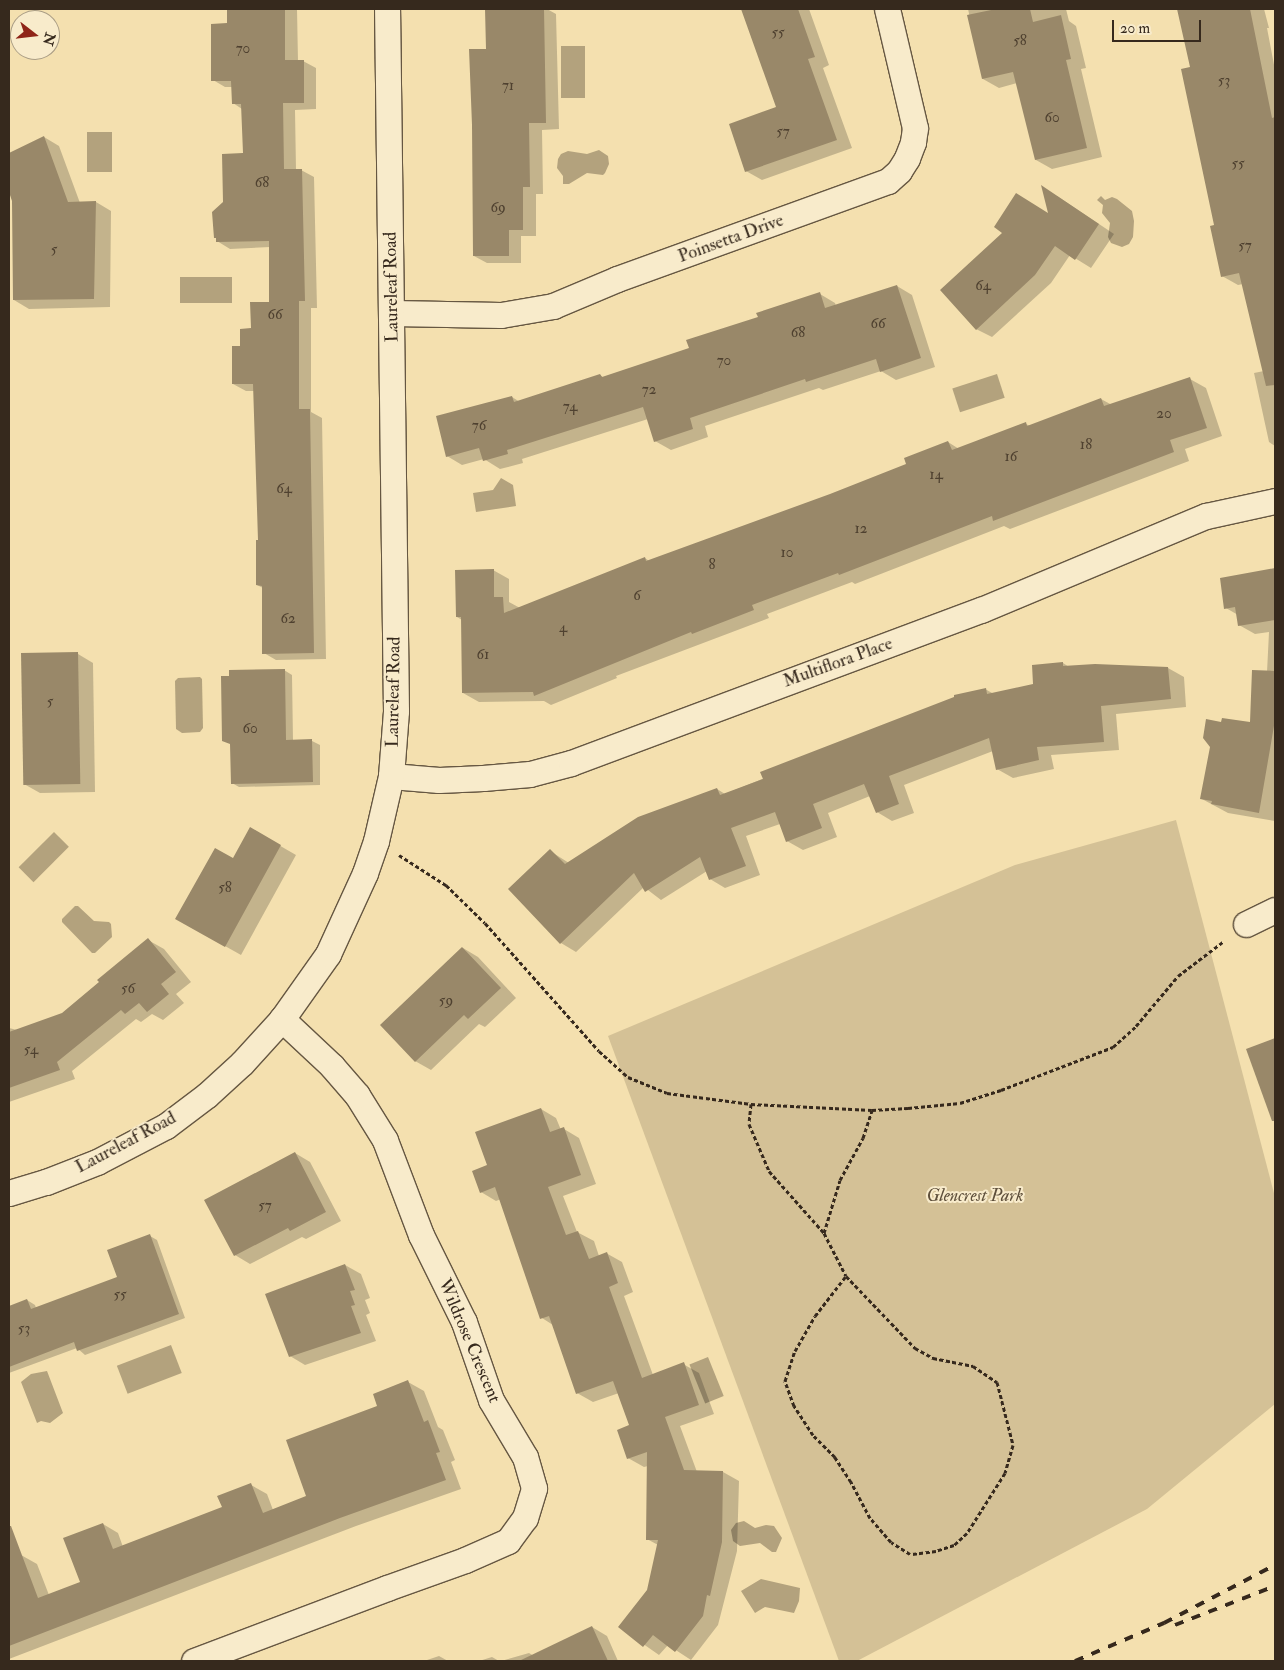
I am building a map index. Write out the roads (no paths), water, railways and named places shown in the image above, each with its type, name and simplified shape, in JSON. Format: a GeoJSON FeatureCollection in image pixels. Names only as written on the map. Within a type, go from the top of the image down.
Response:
{"type":"FeatureCollection","features":[{"type":"Feature","properties":{"kind":"street","name":"Laureleaf Road"},"geometry":{"type":"LineString","coordinates":[[9,1193],[46,1182],[97,1162],[166,1126],[214,1089],[242,1063],[282,1019],[328,954],[365,874],[376,841],[391,776],[396,711],[387,9]]}},
{"type":"Feature","properties":{"kind":"street","name":"Poinsetta Drive"},"geometry":{"type":"LineString","coordinates":[[392,313],[501,315],[553,306],[618,279],[888,182],[899,172],[908,158],[914,142],[914,128],[887,9]]}},
{"type":"Feature","properties":{"kind":"street","name":"Multiflora Place"},"geometry":{"type":"LineString","coordinates":[[391,776],[439,780],[483,778],[530,774],[571,763],[981,610],[1206,516],[1275,501]]}},
{"type":"Feature","properties":{"kind":"street"},"geometry":{"type":"LineString","coordinates":[[1246,924],[1275,910]]}},
{"type":"Feature","properties":{"kind":"street","name":"Wildrose Crescent"},"geometry":{"type":"LineString","coordinates":[[194,1661],[465,1560],[508,1541],[525,1518],[534,1488],[524,1457],[491,1400],[464,1322],[421,1235],[385,1140],[357,1095],[332,1066],[282,1019]]}},
{"type":"Feature","properties":{"kind":"railway"},"geometry":{"type":"LineString","coordinates":[[1075,1661],[1164,1623],[1275,1565]]}},
{"type":"Feature","properties":{"kind":"railway"},"geometry":{"type":"LineString","coordinates":[[1175,1625],[1275,1586]]}},
{"type":"Feature","properties":{"kind":"park label","name":"Glencrest Park"},"geometry":{"type":"Point","coordinates":[975,1196]}}]}
